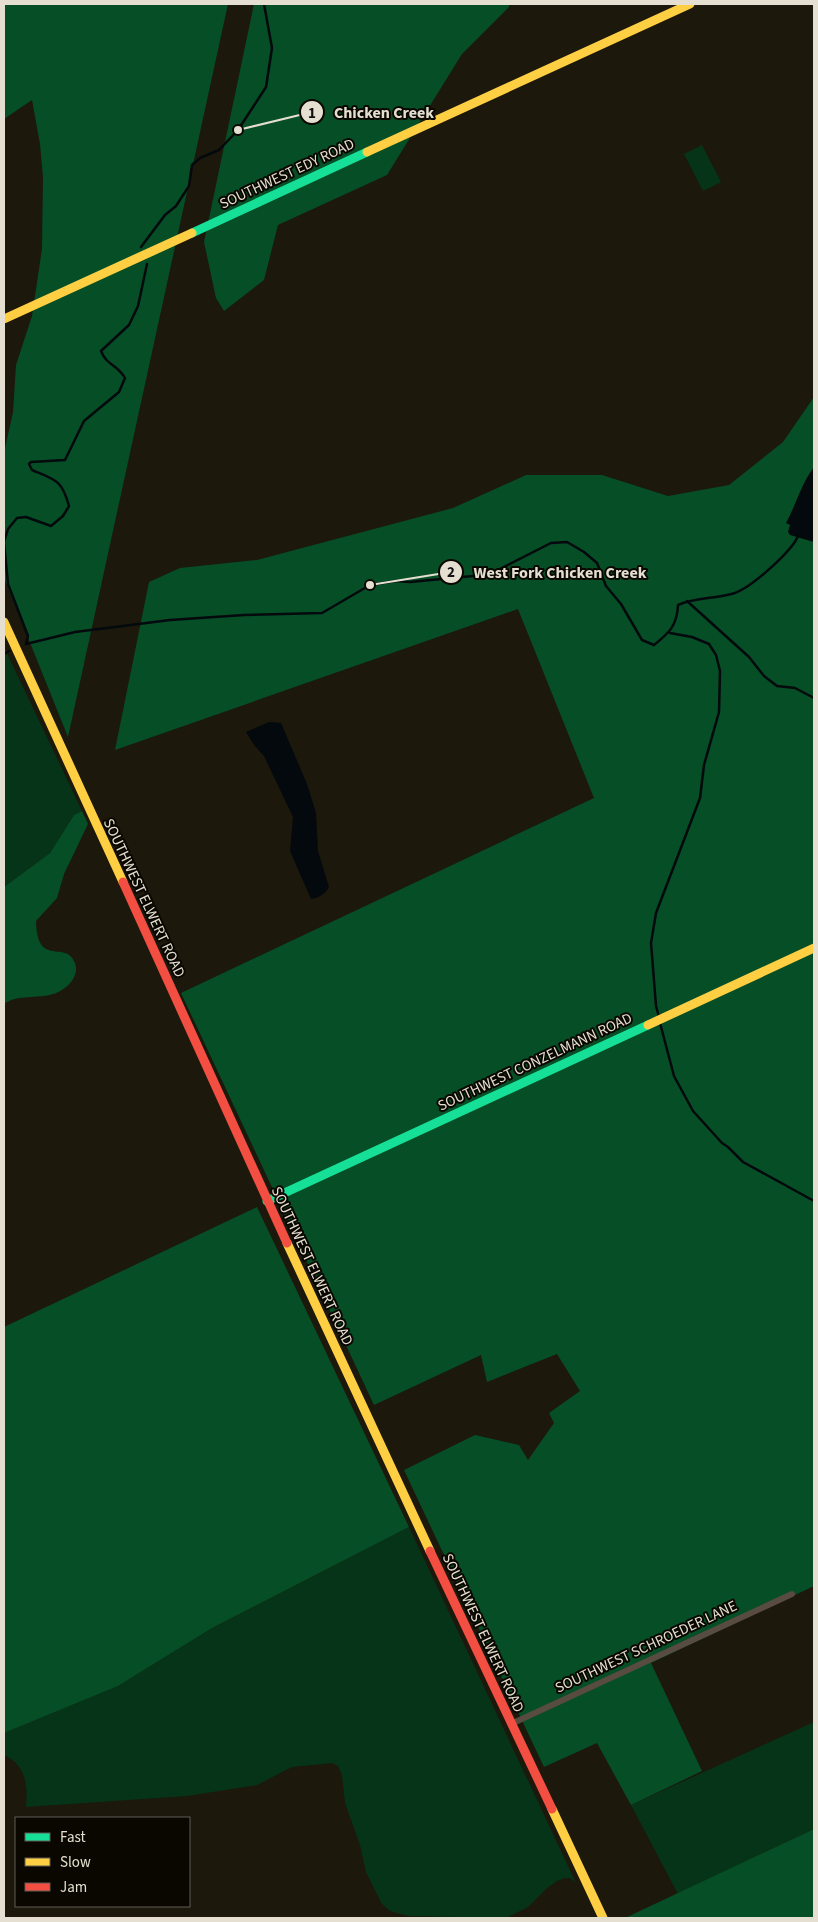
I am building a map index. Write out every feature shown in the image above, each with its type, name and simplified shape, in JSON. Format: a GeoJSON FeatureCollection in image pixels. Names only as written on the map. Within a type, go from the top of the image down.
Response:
{"type":"FeatureCollection","features":[{"type":"Feature","properties":{"kind":"main road","name":"SOUTHWEST EDY ROAD"},"geometry":{"type":"LineString","coordinates":[[4,319],[690,4]]}},
{"type":"Feature","properties":{"kind":"main road","name":"SOUTHWEST ELWERT ROAD"},"geometry":{"type":"LineString","coordinates":[[4,622],[267,1201],[602,1918]]}},
{"type":"Feature","properties":{"kind":"main road","name":"SOUTHWEST CONZELMANN ROAD"},"geometry":{"type":"LineString","coordinates":[[267,1201],[814,948]]}},
{"type":"Feature","properties":{"kind":"street","name":"SOUTHWEST SCHROEDER LANE"},"geometry":{"type":"LineString","coordinates":[[510,1724],[792,1594]]}},
{"type":"Feature","properties":{"kind":"green space"},"geometry":{"type":"Polygon","coordinates":[[[4,4],[228,4],[68,737],[4,578],[4,453],[13,412],[16,365],[32,316],[42,249],[43,177],[40,144],[32,100],[4,119],[4,4]]]}},
{"type":"Feature","properties":{"kind":"green space"},"geometry":{"type":"Polygon","coordinates":[[[254,4],[509,4],[509,7],[462,54],[387,175],[278,225],[264,280],[224,311],[216,298],[204,242],[254,4]]]}},
{"type":"Feature","properties":{"kind":"green space"},"geometry":{"type":"Polygon","coordinates":[[[702,145],[721,182],[703,191],[684,154],[702,145]]]}},
{"type":"Feature","properties":{"kind":"green space"},"geometry":{"type":"Polygon","coordinates":[[[814,397],[814,1586],[651,1663],[702,1771],[631,1805],[597,1743],[544,1767],[404,1470],[475,1435],[519,1445],[528,1460],[554,1423],[549,1413],[580,1391],[557,1354],[487,1382],[481,1355],[374,1405],[181,993],[594,798],[518,609],[115,750],[149,582],[180,568],[257,560],[453,508],[526,475],[602,475],[668,496],[729,485],[783,442],[814,397]]]}},
{"type":"Feature","properties":{"kind":"green space"},"geometry":{"type":"Polygon","coordinates":[[[4,647],[82,811],[74,815],[50,853],[4,887],[4,647]]]}},
{"type":"Feature","properties":{"kind":"green space"},"geometry":{"type":"Polygon","coordinates":[[[82,811],[88,824],[64,874],[57,898],[36,921],[38,936],[41,944],[46,949],[71,956],[76,968],[74,978],[67,986],[53,994],[15,999],[4,1004],[4,887],[50,853],[74,815],[82,811]]]}},
{"type":"Feature","properties":{"kind":"green space"},"geometry":{"type":"Polygon","coordinates":[[[257,1207],[409,1527],[212,1628],[118,1686],[4,1733],[4,1327],[257,1207]]]}},
{"type":"Feature","properties":{"kind":"green space"},"geometry":{"type":"Polygon","coordinates":[[[409,1527],[576,1883],[570,1878],[557,1881],[528,1907],[506,1918],[408,1916],[390,1911],[382,1904],[366,1872],[360,1845],[345,1803],[342,1775],[338,1766],[332,1763],[292,1767],[257,1785],[187,1796],[26,1807],[27,1791],[24,1776],[17,1764],[4,1755],[4,1733],[118,1686],[212,1628],[409,1527]]]}},
{"type":"Feature","properties":{"kind":"green space"},"geometry":{"type":"Polygon","coordinates":[[[814,1722],[814,1829],[678,1894],[631,1805],[814,1722]]]}},
{"type":"Feature","properties":{"kind":"green space"},"geometry":{"type":"Polygon","coordinates":[[[814,1829],[814,1918],[625,1918],[814,1829]]]}},
{"type":"Feature","properties":{"kind":"shaded area"},"geometry":{"type":"Polygon","coordinates":[[[814,467],[814,542],[790,535],[788,532],[790,525],[786,523],[814,467]]]}},
{"type":"Feature","properties":{"kind":"shaded area"},"geometry":{"type":"Polygon","coordinates":[[[269,722],[281,723],[307,784],[316,813],[318,851],[329,887],[319,897],[311,899],[290,851],[293,817],[264,756],[246,732],[269,722]]]}},
{"type":"Feature","properties":{"kind":"waterway"},"geometry":{"type":"LineString","coordinates":[[141,247],[165,215],[176,206],[189,186],[192,165],[200,158],[219,150],[238,130],[266,87],[272,48],[264,4]]}},
{"type":"Feature","properties":{"kind":"waterway"},"geometry":{"type":"LineString","coordinates":[[26,644],[28,636],[8,584],[4,542],[8,529],[17,518],[26,517],[51,526],[63,516],[69,506],[61,486],[52,479],[32,470],[29,464],[31,462],[65,460],[84,421],[119,392],[125,378],[119,370],[106,360],[101,351],[129,325],[138,306],[147,264]]}},
{"type":"Feature","properties":{"kind":"waterway"},"geometry":{"type":"LineString","coordinates":[[26,644],[75,632],[170,620],[244,615],[322,613],[370,585],[396,581],[410,582],[473,576],[494,572],[551,543],[567,542],[584,552],[597,563],[606,586],[621,604],[642,640],[654,645],[664,637],[674,624],[678,605],[735,593],[751,584],[780,559],[798,536]]}},
{"type":"Feature","properties":{"kind":"waterway"},"geometry":{"type":"LineString","coordinates":[[687,601],[749,657],[764,676],[777,686],[795,688],[814,698]]}},
{"type":"Feature","properties":{"kind":"waterway"},"geometry":{"type":"LineString","coordinates":[[659,1017],[656,1006],[651,943],[656,913],[700,798],[704,765],[719,712],[720,671],[716,655],[709,644],[692,637],[670,633]]}},
{"type":"Feature","properties":{"kind":"waterway"},"geometry":{"type":"LineString","coordinates":[[4,654],[9,651]]}},
{"type":"Feature","properties":{"kind":"waterway"},"geometry":{"type":"LineString","coordinates":[[660,1023],[674,1076],[693,1111],[722,1143],[743,1162],[814,1201]]}},
{"type":"Feature","properties":{"kind":"traffic: fast"},"geometry":{"type":"LineString","coordinates":[[192,233],[367,152]]}},
{"type":"Feature","properties":{"kind":"traffic: fast"},"geometry":{"type":"LineString","coordinates":[[267,1201],[648,1025]]}},
{"type":"Feature","properties":{"kind":"traffic: slow"},"geometry":{"type":"LineString","coordinates":[[367,152],[690,4]]}},
{"type":"Feature","properties":{"kind":"traffic: slow"},"geometry":{"type":"LineString","coordinates":[[4,319],[192,233]]}},
{"type":"Feature","properties":{"kind":"traffic: slow"},"geometry":{"type":"LineString","coordinates":[[4,622],[123,882]]}},
{"type":"Feature","properties":{"kind":"traffic: slow"},"geometry":{"type":"LineString","coordinates":[[648,1025],[814,948]]}},
{"type":"Feature","properties":{"kind":"traffic: slow"},"geometry":{"type":"LineString","coordinates":[[287,1243],[430,1551]]}},
{"type":"Feature","properties":{"kind":"traffic: slow"},"geometry":{"type":"LineString","coordinates":[[552,1809],[603,1918]]}},
{"type":"Feature","properties":{"kind":"traffic: jam"},"geometry":{"type":"LineString","coordinates":[[123,882],[287,1243]]}},
{"type":"Feature","properties":{"kind":"traffic: jam"},"geometry":{"type":"LineString","coordinates":[[430,1551],[552,1809]]}},
{"type":"Feature","properties":{"kind":"place","name":"Chicken Creek"},"geometry":{"type":"Point","coordinates":[238,130]}},
{"type":"Feature","properties":{"kind":"place","name":"West Fork Chicken Creek"},"geometry":{"type":"Point","coordinates":[370,585]}}]}
